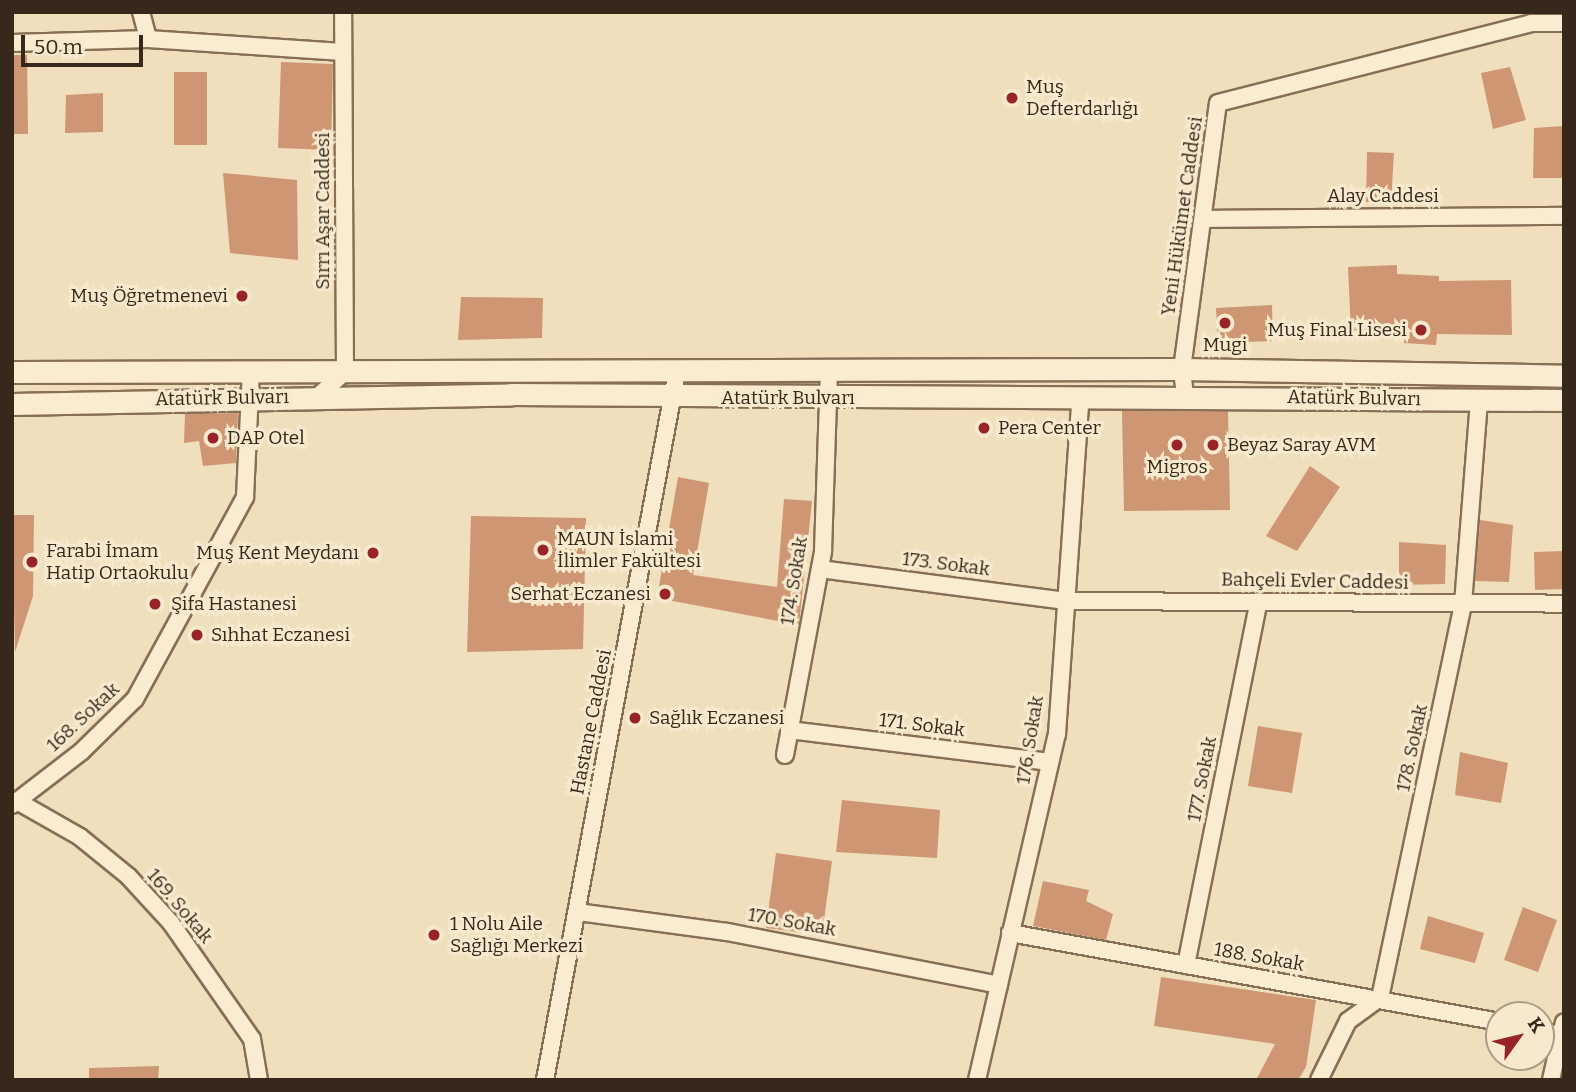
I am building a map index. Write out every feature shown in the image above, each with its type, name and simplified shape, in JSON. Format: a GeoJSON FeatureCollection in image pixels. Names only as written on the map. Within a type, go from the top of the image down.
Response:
{"type":"FeatureCollection","features":[{"type":"Feature","properties":{"kind":"main road","name":"Atatürk Bulvarı"},"geometry":{"type":"LineString","coordinates":[[12,372],[1182,369],[1564,376]]}},
{"type":"Feature","properties":{"kind":"main road","name":"Atatürk Bulvarı"},"geometry":{"type":"LineString","coordinates":[[12,404],[251,397],[826,399],[1008,395],[1080,401],[1185,395],[1564,400]]}},
{"type":"Feature","properties":{"kind":"street"},"geometry":{"type":"LineString","coordinates":[[141,12],[148,39]]}},
{"type":"Feature","properties":{"kind":"street","name":"Sırrı Aşar Caddesi"},"geometry":{"type":"LineString","coordinates":[[343,12],[345,372]]}},
{"type":"Feature","properties":{"kind":"street","name":"Yeni Hükümet Caddesi"},"geometry":{"type":"LineString","coordinates":[[1185,395],[1182,369],[1219,103],[1531,23],[1564,23]]}},
{"type":"Feature","properties":{"kind":"street"},"geometry":{"type":"LineString","coordinates":[[12,43],[148,39],[343,52]]}},
{"type":"Feature","properties":{"kind":"street","name":"Alay Caddesi"},"geometry":{"type":"LineString","coordinates":[[1203,219],[1564,216]]}},
{"type":"Feature","properties":{"kind":"street","name":"174. Sokak"},"geometry":{"type":"LineString","coordinates":[[785,755],[820,569],[829,370]]}},
{"type":"Feature","properties":{"kind":"street","name":"168. Sokak"},"geometry":{"type":"LineString","coordinates":[[15,803],[82,751],[135,699],[245,497],[251,371]]}},
{"type":"Feature","properties":{"kind":"street","name":"Hastane Caddesi"},"geometry":{"type":"LineString","coordinates":[[545,1080],[677,371]]}},
{"type":"Feature","properties":{"kind":"street"},"geometry":{"type":"LineString","coordinates":[[317,397],[345,372]]}},
{"type":"Feature","properties":{"kind":"street","name":"178. Sokak"},"geometry":{"type":"LineString","coordinates":[[1380,998],[1464,604],[1479,400]]}},
{"type":"Feature","properties":{"kind":"street","name":"176. Sokak"},"geometry":{"type":"LineString","coordinates":[[976,1080],[1050,762],[1066,601],[1080,401]]}},
{"type":"Feature","properties":{"kind":"street","name":"173. Sokak"},"geometry":{"type":"LineString","coordinates":[[820,569],[1066,601]]}},
{"type":"Feature","properties":{"kind":"street","name":"Bahçeli Evler Caddesi"},"geometry":{"type":"LineString","coordinates":[[1066,601],[1564,604]]}},
{"type":"Feature","properties":{"kind":"street","name":"177. Sokak"},"geometry":{"type":"LineString","coordinates":[[1186,965],[1259,601]]}},
{"type":"Feature","properties":{"kind":"street","name":"171. Sokak"},"geometry":{"type":"LineString","coordinates":[[789,730],[1050,762]]}},
{"type":"Feature","properties":{"kind":"street","name":"169. Sokak"},"geometry":{"type":"LineString","coordinates":[[15,803],[80,836],[128,877],[171,923],[252,1039],[259,1080]]}},
{"type":"Feature","properties":{"kind":"street","name":"170. Sokak"},"geometry":{"type":"LineString","coordinates":[[577,912],[727,932],[999,985]]}},
{"type":"Feature","properties":{"kind":"street","name":"188. Sokak"},"geometry":{"type":"LineString","coordinates":[[1010,933],[1485,1019]]}},
{"type":"Feature","properties":{"kind":"street"},"geometry":{"type":"LineString","coordinates":[[1319,1080],[1348,1021],[1380,998]]}},
{"type":"Feature","properties":{"kind":"street"},"geometry":{"type":"LineString","coordinates":[[1551,1080],[1563,1031]]}},
{"type":"Feature","properties":{"kind":"building"},"geometry":{"type":"Polygon","coordinates":[[[12,55],[27,55],[28,134],[12,134],[12,55]]]}},
{"type":"Feature","properties":{"kind":"building"},"geometry":{"type":"Polygon","coordinates":[[[281,62],[333,64],[331,150],[278,148],[281,62]]]}},
{"type":"Feature","properties":{"kind":"building"},"geometry":{"type":"Polygon","coordinates":[[[1510,67],[1526,120],[1493,129],[1481,73],[1510,67]]]}},
{"type":"Feature","properties":{"kind":"building"},"geometry":{"type":"Polygon","coordinates":[[[174,72],[207,72],[207,145],[174,145],[174,72]]]}},
{"type":"Feature","properties":{"kind":"building"},"geometry":{"type":"Polygon","coordinates":[[[103,93],[103,132],[65,133],[66,95],[103,93]]]}},
{"type":"Feature","properties":{"kind":"building"},"geometry":{"type":"Polygon","coordinates":[[[1564,126],[1564,178],[1533,178],[1534,128],[1564,126]]]}},
{"type":"Feature","properties":{"kind":"building"},"geometry":{"type":"Polygon","coordinates":[[[1367,152],[1394,153],[1391,202],[1366,202],[1367,152]]]}},
{"type":"Feature","properties":{"kind":"building"},"geometry":{"type":"Polygon","coordinates":[[[223,173],[297,180],[298,260],[230,253],[223,173]]]}},
{"type":"Feature","properties":{"kind":"building"},"geometry":{"type":"Polygon","coordinates":[[[1397,265],[1397,274],[1439,276],[1439,281],[1511,280],[1512,335],[1437,334],[1436,345],[1404,343],[1405,332],[1351,334],[1348,267],[1397,265]]]}},
{"type":"Feature","properties":{"kind":"building"},"geometry":{"type":"Polygon","coordinates":[[[461,297],[543,298],[542,338],[458,340],[461,297]]]}},
{"type":"Feature","properties":{"kind":"building"},"geometry":{"type":"Polygon","coordinates":[[[1272,305],[1273,341],[1218,343],[1216,308],[1272,305]]]}},
{"type":"Feature","properties":{"kind":"building"},"geometry":{"type":"Polygon","coordinates":[[[1122,411],[1228,411],[1230,510],[1124,511],[1122,411]]]}},
{"type":"Feature","properties":{"kind":"building"},"geometry":{"type":"Polygon","coordinates":[[[238,413],[236,463],[203,466],[199,441],[184,443],[185,414],[238,413]]]}},
{"type":"Feature","properties":{"kind":"building"},"geometry":{"type":"Polygon","coordinates":[[[1310,466],[1340,487],[1297,551],[1266,536],[1310,466]]]}},
{"type":"Feature","properties":{"kind":"building"},"geometry":{"type":"Polygon","coordinates":[[[678,477],[709,483],[693,575],[777,587],[784,499],[812,501],[799,625],[657,598],[678,477]]]}},
{"type":"Feature","properties":{"kind":"building","name":"Farabi İmam Hatip Ortaokulu"},"geometry":{"type":"Polygon","coordinates":[[[12,515],[34,515],[33,596],[15,652],[12,515]]]}},
{"type":"Feature","properties":{"kind":"building","name":"MAUN İslami İlimler Fakültesi"},"geometry":{"type":"Polygon","coordinates":[[[471,516],[586,518],[583,649],[467,652],[471,516]]]}},
{"type":"Feature","properties":{"kind":"building"},"geometry":{"type":"Polygon","coordinates":[[[1480,520],[1513,525],[1509,582],[1475,581],[1480,520]]]}},
{"type":"Feature","properties":{"kind":"building"},"geometry":{"type":"Polygon","coordinates":[[[1399,542],[1446,545],[1445,584],[1399,585],[1399,542]]]}},
{"type":"Feature","properties":{"kind":"building"},"geometry":{"type":"Polygon","coordinates":[[[1564,551],[1564,589],[1535,590],[1534,552],[1564,551]]]}},
{"type":"Feature","properties":{"kind":"building"},"geometry":{"type":"Polygon","coordinates":[[[1258,726],[1302,733],[1292,793],[1248,786],[1258,726]]]}},
{"type":"Feature","properties":{"kind":"building"},"geometry":{"type":"Polygon","coordinates":[[[1460,752],[1508,763],[1501,803],[1455,795],[1460,752]]]}},
{"type":"Feature","properties":{"kind":"building"},"geometry":{"type":"Polygon","coordinates":[[[842,800],[940,810],[937,858],[836,852],[842,800]]]}},
{"type":"Feature","properties":{"kind":"building"},"geometry":{"type":"Polygon","coordinates":[[[776,853],[832,861],[822,935],[766,928],[776,853]]]}},
{"type":"Feature","properties":{"kind":"building"},"geometry":{"type":"Polygon","coordinates":[[[1043,881],[1089,890],[1086,901],[1113,914],[1106,940],[1033,926],[1043,881]]]}},
{"type":"Feature","properties":{"kind":"building"},"geometry":{"type":"Polygon","coordinates":[[[1523,907],[1557,920],[1538,972],[1504,960],[1523,907]]]}},
{"type":"Feature","properties":{"kind":"building"},"geometry":{"type":"Polygon","coordinates":[[[1428,916],[1484,933],[1475,963],[1420,949],[1428,916]]]}},
{"type":"Feature","properties":{"kind":"building"},"geometry":{"type":"Polygon","coordinates":[[[1161,977],[1316,1000],[1306,1067],[1298,1080],[1256,1080],[1275,1044],[1154,1026],[1161,977]]]}},
{"type":"Feature","properties":{"kind":"building"},"geometry":{"type":"Polygon","coordinates":[[[159,1066],[158,1080],[89,1080],[89,1068],[159,1066]]]}},
{"type":"Feature","properties":{"kind":"place","name":"Muş Defterdarlığı"},"geometry":{"type":"Point","coordinates":[1012,98]}},
{"type":"Feature","properties":{"kind":"place","name":"Muş Öğretmenevi"},"geometry":{"type":"Point","coordinates":[242,296]}},
{"type":"Feature","properties":{"kind":"place","name":"Mugi"},"geometry":{"type":"Point","coordinates":[1225,323]}},
{"type":"Feature","properties":{"kind":"place","name":"Muş Final Lisesi"},"geometry":{"type":"Point","coordinates":[1421,330]}},
{"type":"Feature","properties":{"kind":"place","name":"Pera Center"},"geometry":{"type":"Point","coordinates":[984,428]}},
{"type":"Feature","properties":{"kind":"place","name":"DAP Otel"},"geometry":{"type":"Point","coordinates":[213,438]}},
{"type":"Feature","properties":{"kind":"place","name":"Migros"},"geometry":{"type":"Point","coordinates":[1177,445]}},
{"type":"Feature","properties":{"kind":"place","name":"Beyaz Saray AVM"},"geometry":{"type":"Point","coordinates":[1213,445]}},
{"type":"Feature","properties":{"kind":"place","name":"MAUN İslami İlimler Fakültesi"},"geometry":{"type":"Point","coordinates":[543,550]}},
{"type":"Feature","properties":{"kind":"place","name":"Muş Kent Meydanı"},"geometry":{"type":"Point","coordinates":[373,553]}},
{"type":"Feature","properties":{"kind":"place","name":"Farabi İmam Hatip Ortaokulu"},"geometry":{"type":"Point","coordinates":[32,562]}},
{"type":"Feature","properties":{"kind":"place","name":"Serhat Eczanesi"},"geometry":{"type":"Point","coordinates":[665,594]}},
{"type":"Feature","properties":{"kind":"place","name":"Şifa Hastanesi"},"geometry":{"type":"Point","coordinates":[155,604]}},
{"type":"Feature","properties":{"kind":"place","name":"Sıhhat Eczanesi"},"geometry":{"type":"Point","coordinates":[197,635]}},
{"type":"Feature","properties":{"kind":"place","name":"Sağlık Eczanesi"},"geometry":{"type":"Point","coordinates":[635,718]}},
{"type":"Feature","properties":{"kind":"place","name":"1 Nolu Aile Sağlığı Merkezi"},"geometry":{"type":"Point","coordinates":[434,935]}}]}
